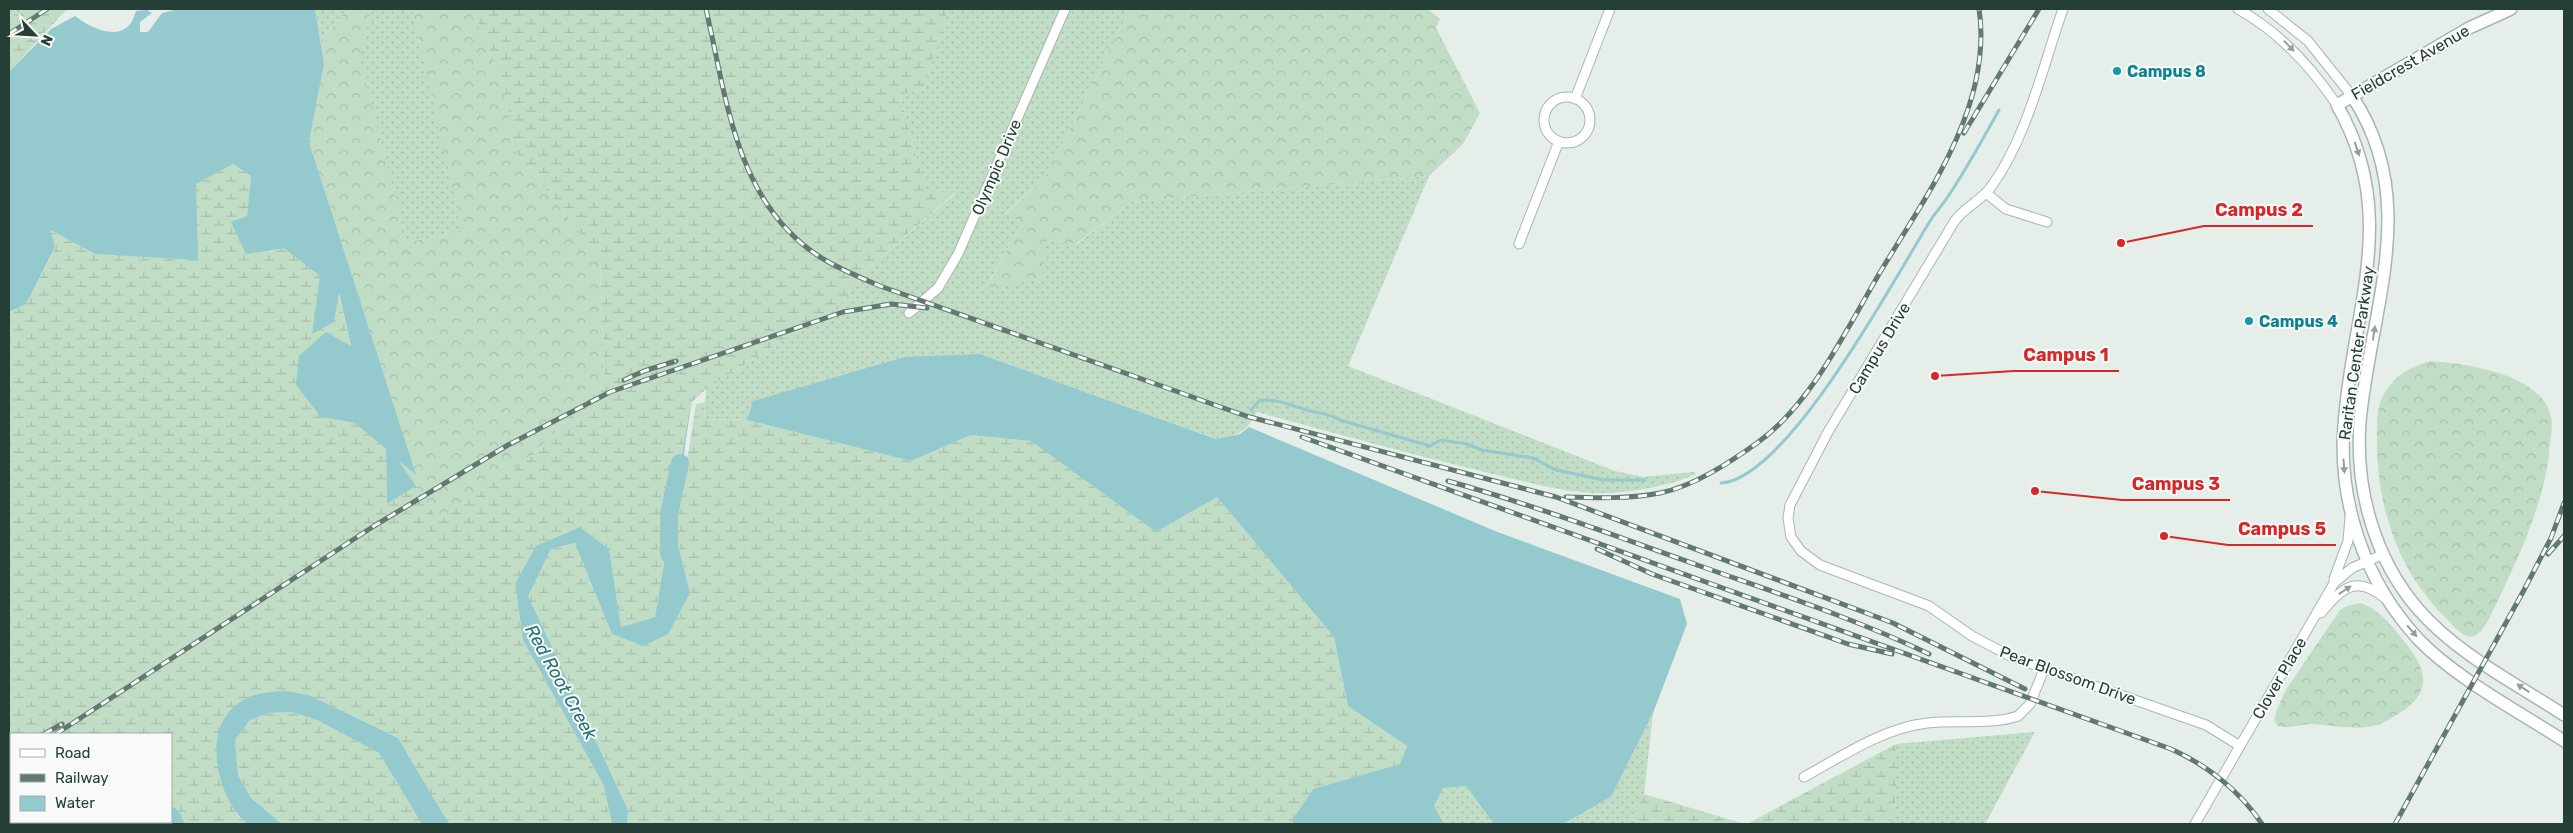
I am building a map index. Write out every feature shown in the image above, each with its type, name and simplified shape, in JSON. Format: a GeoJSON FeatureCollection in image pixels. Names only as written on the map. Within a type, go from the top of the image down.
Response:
{"type":"FeatureCollection","features":[{"type":"Feature","properties":{"kind":"street","name":"Olympic Drive"},"geometry":{"type":"LineString","coordinates":[[909,313],[938,288],[958,254],[1064,9]]}},
{"type":"Feature","properties":{"kind":"street"},"geometry":{"type":"LineString","coordinates":[[1575,99],[1610,9]]}},
{"type":"Feature","properties":{"kind":"street","name":"Campus Drive"},"geometry":{"type":"LineString","coordinates":[[1788,514],[1792,501],[1828,432],[1954,222],[1964,210],[1986,193],[2016,142],[2063,9]]}},
{"type":"Feature","properties":{"kind":"street","name":"Raritan Center Parkway"},"geometry":{"type":"LineString","coordinates":[[2238,9],[2278,36],[2315,75],[2336,105],[2350,131],[2362,165],[2371,223],[2367,275],[2344,424],[2343,459],[2349,507],[2367,561],[2392,605],[2419,639],[2444,662],[2562,740]]}},
{"type":"Feature","properties":{"kind":"street","name":"Raritan Center Parkway"},"geometry":{"type":"LineString","coordinates":[[2268,9],[2295,29],[2314,47],[2352,96],[2366,121],[2385,176],[2389,209],[2388,251],[2364,396],[2360,439],[2363,490],[2371,523],[2384,554],[2414,604],[2438,629],[2471,654],[2564,715]]}},
{"type":"Feature","properties":{"kind":"street","name":"Fieldcrest Avenue"},"geometry":{"type":"LineString","coordinates":[[2336,105],[2469,28],[2511,9]]}},
{"type":"Feature","properties":{"kind":"street"},"geometry":{"type":"LineString","coordinates":[[1558,99],[1575,99],[1587,111],[1588,128],[1578,140],[1568,143],[1559,142],[1546,130],[1544,120],[1546,110],[1558,99]]}},
{"type":"Feature","properties":{"kind":"street"},"geometry":{"type":"LineString","coordinates":[[1519,244],[1559,142]]}},
{"type":"Feature","properties":{"kind":"street"},"geometry":{"type":"LineString","coordinates":[[1986,193],[2006,209],[2047,222]]}},
{"type":"Feature","properties":{"kind":"street"},"geometry":{"type":"LineString","coordinates":[[2327,594],[2348,541],[2349,507]]}},
{"type":"Feature","properties":{"kind":"street","name":"Pear Blossom Drive"},"geometry":{"type":"LineString","coordinates":[[1788,514],[1788,524],[1794,542],[1801,551],[1815,562],[1924,603],[1972,636],[2012,657],[2206,725],[2240,746]]}},
{"type":"Feature","properties":{"kind":"street","name":"Clover Place"},"geometry":{"type":"LineString","coordinates":[[2195,824],[2327,594],[2342,575],[2384,554]]}},
{"type":"Feature","properties":{"kind":"street"},"geometry":{"type":"LineString","coordinates":[[2301,639],[2332,601],[2352,585],[2368,587],[2392,605]]}},
{"type":"Feature","properties":{"kind":"street"},"geometry":{"type":"LineString","coordinates":[[1804,777],[1848,753],[1906,728],[1931,723],[2018,716],[2032,701],[2044,669]]}},
{"type":"Feature","properties":{"kind":"green space"},"geometry":{"type":"Polygon","coordinates":[[[9,9],[67,9],[9,72],[9,9]]]}},
{"type":"Feature","properties":{"kind":"green space"},"geometry":{"type":"Polygon","coordinates":[[[315,9],[353,9],[347,10],[320,41],[315,9]]]}},
{"type":"Feature","properties":{"kind":"green space"},"geometry":{"type":"Polygon","coordinates":[[[371,9],[412,9],[463,230],[407,243],[359,59],[371,9]]]}},
{"type":"Feature","properties":{"kind":"green space"},"geometry":{"type":"Polygon","coordinates":[[[371,9],[360,59],[407,243],[462,230],[412,9],[472,9],[505,84],[513,148],[600,258],[604,381],[530,458],[438,520],[396,458],[415,474],[309,142],[324,64],[320,41],[347,10],[371,9]]]}},
{"type":"Feature","properties":{"kind":"green space"},"geometry":{"type":"Polygon","coordinates":[[[472,9],[948,9],[924,89],[900,95],[926,192],[956,192],[855,280],[845,301],[706,389],[692,402],[655,617],[621,627],[609,549],[580,527],[537,546],[515,584],[523,640],[604,786],[612,824],[449,824],[398,738],[309,695],[225,718],[236,814],[247,824],[185,824],[179,811],[172,806],[172,733],[10,733],[10,823],[92,823],[9,824],[9,312],[26,304],[55,248],[49,230],[95,254],[196,184],[233,164],[251,176],[247,216],[338,291],[351,347],[321,417],[355,423],[386,449],[387,504],[416,486],[438,520],[530,458],[604,381],[600,258],[513,148],[505,84],[472,9]]]}},
{"type":"Feature","properties":{"kind":"green space"},"geometry":{"type":"Polygon","coordinates":[[[948,9],[1130,9],[1048,173],[1005,214],[1022,222],[986,287],[1046,241],[1077,244],[1131,202],[1429,176],[1348,366],[1615,471],[1643,477],[1693,472],[1697,474],[1675,482],[1639,490],[1589,493],[1559,489],[1428,458],[1257,412],[1249,424],[1241,431],[1231,436],[1217,439],[980,354],[753,401],[747,420],[704,419],[706,389],[845,301],[855,280],[956,193],[926,192],[900,95],[924,89],[948,9]]]}},
{"type":"Feature","properties":{"kind":"green space"},"geometry":{"type":"Polygon","coordinates":[[[1130,9],[1428,9],[1440,19],[1436,28],[1480,113],[1463,144],[1429,176],[1131,202],[1076,244],[1046,241],[1042,279],[986,288],[1022,222],[1005,215],[1048,173],[1130,9]]]}},
{"type":"Feature","properties":{"kind":"green space"},"geometry":{"type":"Polygon","coordinates":[[[2430,361],[2481,368],[2518,381],[2534,390],[2545,402],[2552,420],[2547,466],[2536,511],[2528,534],[2489,619],[2480,632],[2474,636],[2464,635],[2454,627],[2428,598],[2414,578],[2402,557],[2393,535],[2381,489],[2377,429],[2381,401],[2387,389],[2403,373],[2415,366],[2430,361]]]}},
{"type":"Feature","properties":{"kind":"green space"},"geometry":{"type":"Polygon","coordinates":[[[705,402],[704,419],[747,420],[911,461],[971,435],[1031,441],[1156,532],[1217,497],[1334,637],[1348,706],[1407,746],[1400,764],[1313,789],[1293,821],[1295,824],[627,824],[628,810],[527,596],[551,549],[576,543],[612,634],[643,646],[690,593],[674,529],[683,466],[688,454],[696,404],[705,402]]]}},
{"type":"Feature","properties":{"kind":"green space"},"geometry":{"type":"Polygon","coordinates":[[[2360,603],[2367,605],[2384,618],[2417,659],[2423,678],[2419,696],[2397,715],[2376,725],[2353,728],[2312,724],[2287,727],[2278,726],[2274,721],[2277,709],[2287,688],[2340,610],[2360,603]]]}},
{"type":"Feature","properties":{"kind":"green space"},"geometry":{"type":"Polygon","coordinates":[[[292,712],[319,721],[379,753],[422,824],[282,824],[251,798],[238,775],[235,740],[250,720],[269,713],[292,712]]]}},
{"type":"Feature","properties":{"kind":"green space"},"geometry":{"type":"Polygon","coordinates":[[[1653,713],[1644,794],[1631,819],[1647,824],[1563,824],[1611,797],[1653,713]]]}},
{"type":"Feature","properties":{"kind":"green space"},"geometry":{"type":"Polygon","coordinates":[[[2035,732],[1985,824],[1890,824],[1896,797],[1896,744],[2035,732]]]}},
{"type":"Feature","properties":{"kind":"green space"},"geometry":{"type":"Polygon","coordinates":[[[1896,744],[1896,797],[1890,824],[1747,824],[1896,744]]]}},
{"type":"Feature","properties":{"kind":"green space"},"geometry":{"type":"Polygon","coordinates":[[[1466,786],[1494,824],[1444,824],[1434,806],[1442,788],[1466,786]]]}},
{"type":"Feature","properties":{"kind":"green space"},"geometry":{"type":"Polygon","coordinates":[[[1644,794],[1745,824],[1647,824],[1631,819],[1644,794]]]}},
{"type":"Feature","properties":{"kind":"water"},"geometry":{"type":"Polygon","coordinates":[[[179,9],[315,9],[324,64],[309,142],[416,475],[398,460],[416,486],[387,504],[386,449],[355,423],[321,417],[296,385],[299,356],[326,332],[351,346],[339,293],[334,322],[312,334],[320,276],[284,248],[246,254],[231,222],[247,216],[251,176],[233,164],[196,184],[198,260],[95,254],[50,230],[55,247],[26,304],[9,312],[9,72],[51,29],[75,16],[92,27],[114,32],[128,26],[136,11],[147,10],[152,13],[140,22],[140,32],[148,32],[162,13],[179,9]]]}},
{"type":"Feature","properties":{"kind":"water"},"geometry":{"type":"Polygon","coordinates":[[[980,354],[1216,439],[1240,434],[1249,427],[1495,531],[1680,599],[1687,624],[1653,713],[1611,797],[1563,824],[1494,824],[1466,786],[1443,788],[1434,806],[1444,824],[1295,824],[1292,821],[1313,789],[1400,764],[1407,746],[1348,706],[1334,637],[1217,497],[1156,532],[1031,441],[971,435],[911,461],[747,420],[753,401],[905,357],[980,354]]]}},
{"type":"Feature","properties":{"kind":"water"},"geometry":{"type":"Polygon","coordinates":[[[691,402],[674,529],[690,593],[668,634],[643,646],[612,634],[575,543],[551,549],[528,596],[628,810],[627,824],[612,824],[604,786],[523,640],[515,584],[536,546],[580,527],[609,549],[621,627],[655,617],[691,402]]]}},
{"type":"Feature","properties":{"kind":"water"},"geometry":{"type":"Polygon","coordinates":[[[284,691],[309,695],[398,738],[449,824],[422,824],[379,753],[319,721],[292,712],[269,713],[250,720],[235,740],[238,775],[251,798],[282,824],[247,824],[236,812],[221,781],[217,763],[217,745],[220,728],[228,714],[245,699],[261,694],[284,691]]]}},
{"type":"Feature","properties":{"kind":"water"},"geometry":{"type":"Polygon","coordinates":[[[172,806],[179,811],[185,824],[150,823],[172,823],[172,806]]]}},
{"type":"Feature","properties":{"kind":"waterway"},"geometry":{"type":"LineString","coordinates":[[1721,483],[1747,473],[1776,449],[1806,415],[1836,374],[1890,289],[1929,222],[1946,199],[1981,143],[1999,110]]}},
{"type":"Feature","properties":{"kind":"waterway"},"geometry":{"type":"LineString","coordinates":[[1251,410],[1260,400],[1285,403],[1430,446],[1441,440],[1467,444],[1482,450],[1533,458],[1556,470],[1604,480],[1645,480]]}},
{"type":"Feature","properties":{"kind":"waterway","name":"Red Root Creek"},"geometry":{"type":"LineString","coordinates":[[669,554],[669,514],[680,463]]}},
{"type":"Feature","properties":{"kind":"railway"},"geometry":{"type":"LineString","coordinates":[[9,34],[47,9]]}},
{"type":"Feature","properties":{"kind":"railway"},"geometry":{"type":"LineString","coordinates":[[706,9],[729,114],[740,149],[754,181],[772,211],[795,238],[838,267],[880,286],[1246,416],[1556,497],[1893,623],[2025,689]]}},
{"type":"Feature","properties":{"kind":"railway"},"geometry":{"type":"LineString","coordinates":[[1566,497],[1637,496],[1660,493],[1686,485],[1723,466],[1757,443],[1777,427],[1795,407],[1812,386],[1842,339],[1942,170],[1952,149],[1969,106],[1978,70],[1981,45],[1979,9]]}},
{"type":"Feature","properties":{"kind":"railway"},"geometry":{"type":"LineString","coordinates":[[1964,133],[2039,9]]}},
{"type":"Feature","properties":{"kind":"railway"},"geometry":{"type":"LineString","coordinates":[[58,733],[374,526],[508,445],[610,392],[843,312],[891,304],[927,308]]}},
{"type":"Feature","properties":{"kind":"railway"},"geometry":{"type":"LineString","coordinates":[[624,380],[644,371],[676,361]]}},
{"type":"Feature","properties":{"kind":"railway"},"geometry":{"type":"LineString","coordinates":[[1302,437],[2171,749],[2184,755],[2222,780],[2244,801],[2262,824]]}},
{"type":"Feature","properties":{"kind":"railway"},"geometry":{"type":"LineString","coordinates":[[1448,481],[1544,511],[1789,597],[1874,629],[1929,654]]}},
{"type":"Feature","properties":{"kind":"railway"},"geometry":{"type":"LineString","coordinates":[[2395,824],[2524,590],[2551,538],[2564,503]]}},
{"type":"Feature","properties":{"kind":"railway"},"geometry":{"type":"LineString","coordinates":[[2548,554],[2564,536]]}},
{"type":"Feature","properties":{"kind":"railway"},"geometry":{"type":"LineString","coordinates":[[1597,549],[1652,574],[1848,644],[1892,654]]}},
{"type":"Feature","properties":{"kind":"railway"},"geometry":{"type":"LineString","coordinates":[[46,733],[62,724]]}},
{"type":"Feature","properties":{"kind":"place","name":"Campus 8"},"geometry":{"type":"Point","coordinates":[2117,71]}},
{"type":"Feature","properties":{"kind":"place","name":"Campus 2"},"geometry":{"type":"Point","coordinates":[2121,243]}},
{"type":"Feature","properties":{"kind":"place","name":"Campus 4"},"geometry":{"type":"Point","coordinates":[2249,321]}},
{"type":"Feature","properties":{"kind":"place","name":"Campus 1"},"geometry":{"type":"Point","coordinates":[1935,376]}},
{"type":"Feature","properties":{"kind":"place","name":"Campus 3"},"geometry":{"type":"Point","coordinates":[2035,491]}},
{"type":"Feature","properties":{"kind":"place","name":"Campus 5"},"geometry":{"type":"Point","coordinates":[2164,536]}}]}
